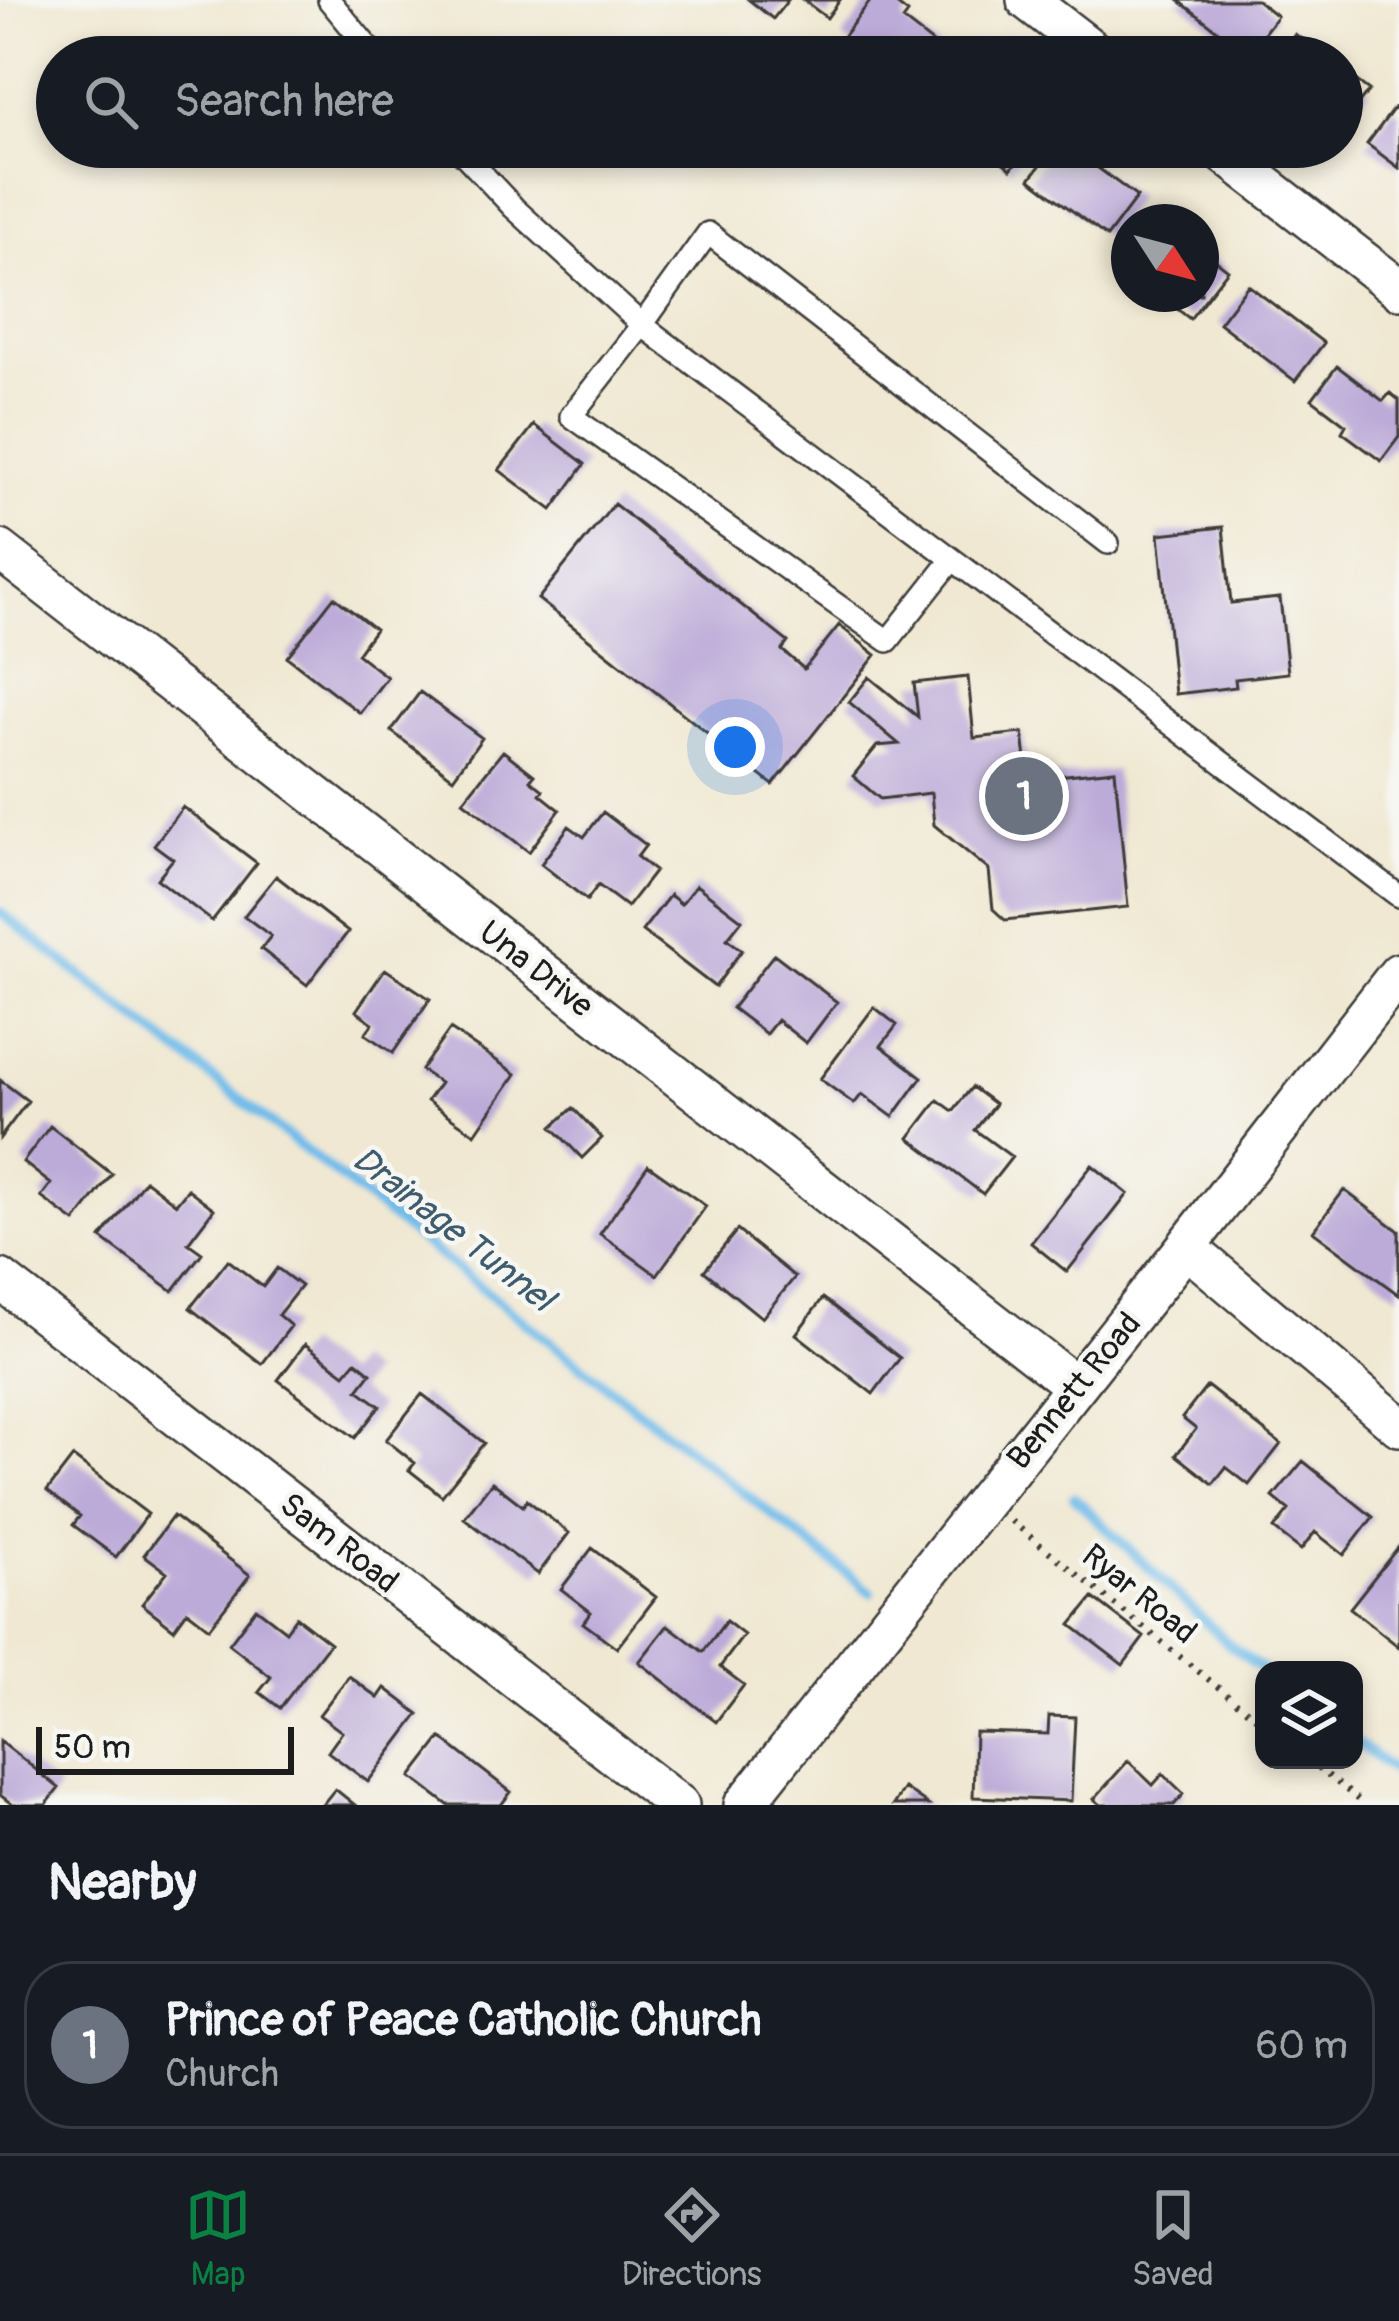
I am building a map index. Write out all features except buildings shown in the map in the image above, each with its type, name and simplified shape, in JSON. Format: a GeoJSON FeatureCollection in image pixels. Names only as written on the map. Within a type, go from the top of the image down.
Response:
{"type":"FeatureCollection","features":[{"type":"Feature","properties":{"kind":"street"},"geometry":{"type":"LineString","coordinates":[[1028,0],[1074,36]]}},
{"type":"Feature","properties":{"kind":"street"},"geometry":{"type":"LineString","coordinates":[[1243,168],[1399,289]]}},
{"type":"Feature","properties":{"kind":"street","name":"Una Drive"},"geometry":{"type":"LineString","coordinates":[[0,550],[1075,1386]]}},
{"type":"Feature","properties":{"kind":"street","name":"Bennett Road"},"geometry":{"type":"LineString","coordinates":[[744,1805],[1399,973]]}},
{"type":"Feature","properties":{"kind":"street"},"geometry":{"type":"LineString","coordinates":[[1186,1247],[1399,1426]]}},
{"type":"Feature","properties":{"kind":"street","name":"Sam Road"},"geometry":{"type":"LineString","coordinates":[[0,1279],[679,1805]]}},
{"type":"Feature","properties":{"kind":"lane"},"geometry":{"type":"LineString","coordinates":[[329,0],[359,36]]}},
{"type":"Feature","properties":{"kind":"lane"},"geometry":{"type":"LineString","coordinates":[[477,168],[642,325],[1399,896]]}},
{"type":"Feature","properties":{"kind":"lane"},"geometry":{"type":"LineString","coordinates":[[952,560],[888,641],[571,416],[708,233],[1108,543]]}},
{"type":"Feature","properties":{"kind":"path","name":"Ryar Road"},"geometry":{"type":"LineString","coordinates":[[985,1499],[1255,1717]]}},
{"type":"Feature","properties":{"kind":"path"},"geometry":{"type":"LineString","coordinates":[[1321,1769],[1365,1805]]}},
{"type":"Feature","properties":{"kind":"waterway","name":"Drainage Tunnel"},"geometry":{"type":"LineString","coordinates":[[0,912],[871,1592]]}},
{"type":"Feature","properties":{"kind":"waterway"},"geometry":{"type":"LineString","coordinates":[[1074,1497],[1255,1664]]}},
{"type":"Feature","properties":{"kind":"waterway"},"geometry":{"type":"LineString","coordinates":[[1363,1748],[1399,1775]]}},
{"type":"Feature","properties":{"kind":"place","name":"Prince of Peace Catholic Church"},"geometry":{"type":"Point","coordinates":[1024,796]}}]}
